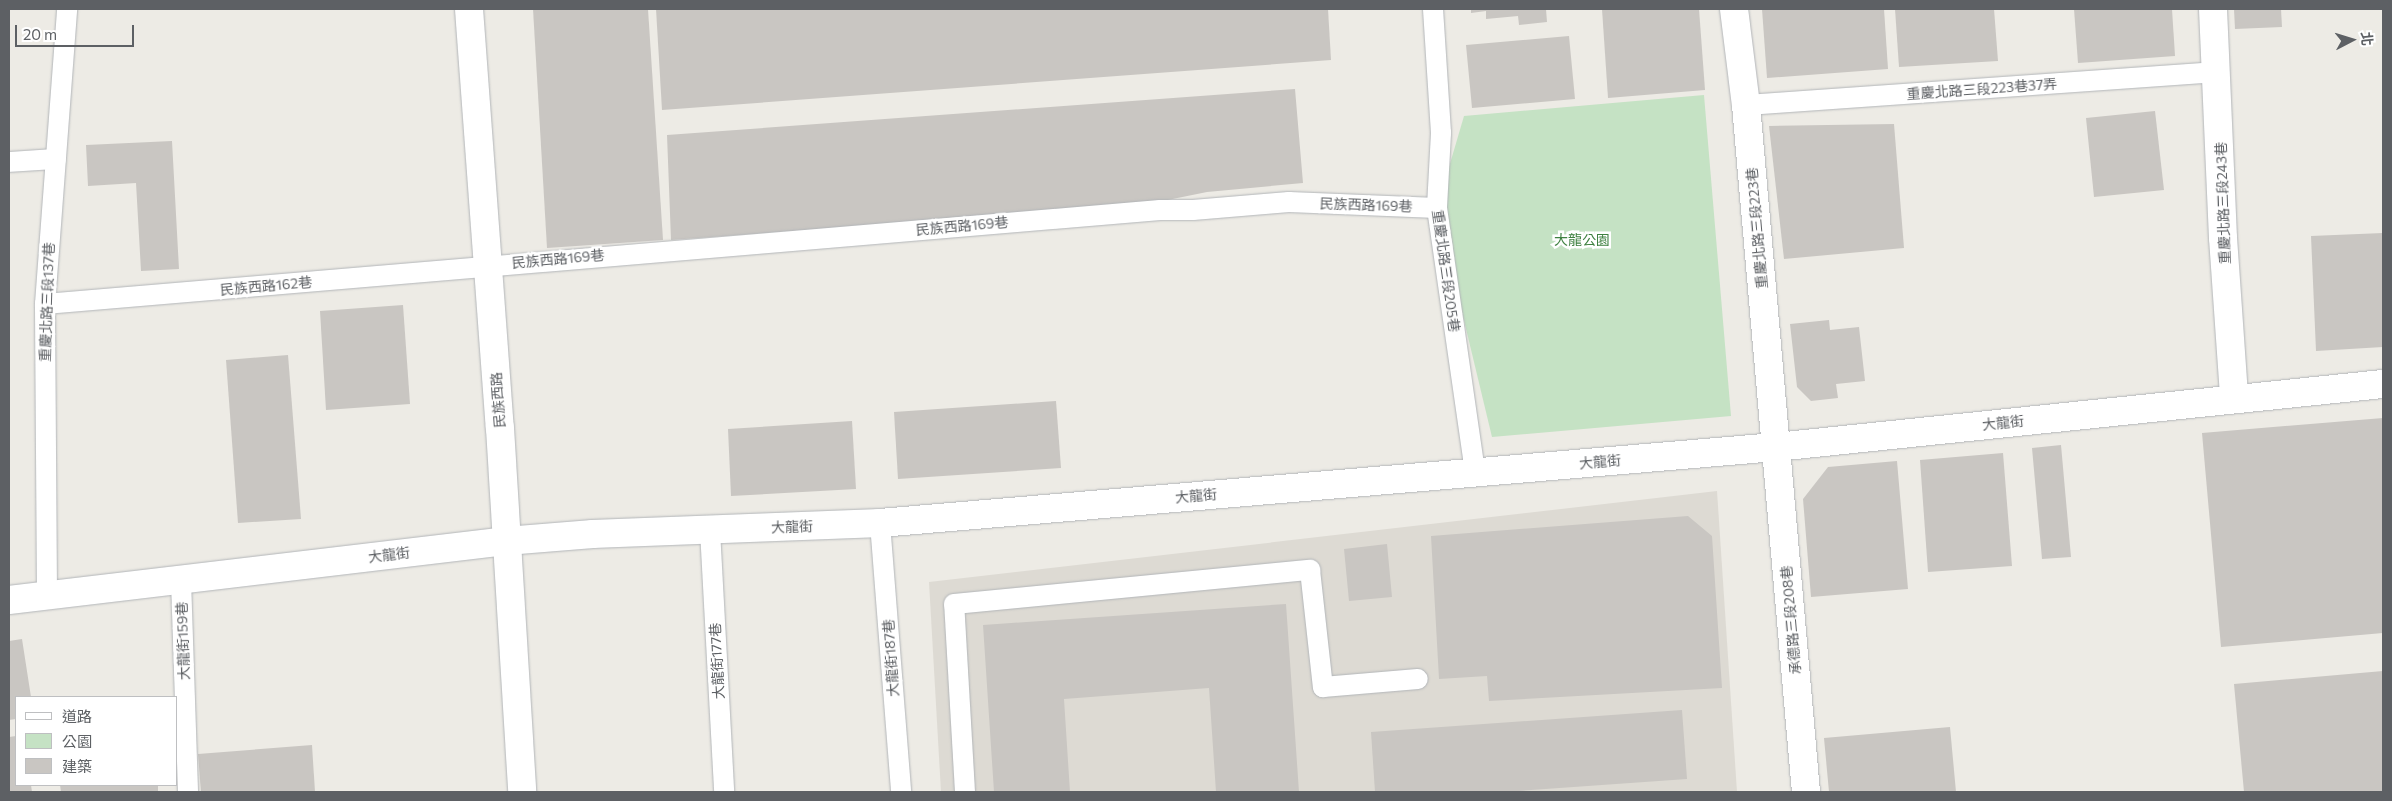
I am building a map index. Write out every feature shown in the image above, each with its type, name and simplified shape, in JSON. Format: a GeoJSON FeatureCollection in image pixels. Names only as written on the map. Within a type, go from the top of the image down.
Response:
{"type":"FeatureCollection","features":[{"type":"Feature","properties":{"kind":"street","name":"民族西路"},"geometry":{"type":"LineString","coordinates":[[469,9],[488,267],[522,792]]}},
{"type":"Feature","properties":{"kind":"street","name":"重慶北路三段223巷"},"geometry":{"type":"LineString","coordinates":[[1734,9],[1746,105],[1776,447]]}},
{"type":"Feature","properties":{"kind":"street","name":"重慶北路三段243巷"},"geometry":{"type":"LineString","coordinates":[[2213,9],[2218,72],[2223,238],[2234,398]]}},
{"type":"Feature","properties":{"kind":"street","name":"大龍街"},"geometry":{"type":"LineString","coordinates":[[9,600],[506,542],[710,530],[880,523],[1776,447],[2383,384]]}},
{"type":"Feature","properties":{"kind":"street","name":"承德路三段208巷"},"geometry":{"type":"LineString","coordinates":[[1776,447],[1806,792]]}},
{"type":"Feature","properties":{"kind":"lane","name":"重慶北路三段137巷"},"geometry":{"type":"LineString","coordinates":[[47,595],[44,304],[67,9]]}},
{"type":"Feature","properties":{"kind":"lane","name":"重慶北路三段205巷"},"geometry":{"type":"LineString","coordinates":[[1433,9],[1441,133],[1437,208],[1475,472]]}},
{"type":"Feature","properties":{"kind":"lane","name":"重慶北路三段223巷37弄"},"geometry":{"type":"LineString","coordinates":[[1746,105],[2218,72]]}},
{"type":"Feature","properties":{"kind":"lane"},"geometry":{"type":"LineString","coordinates":[[9,162],[56,159]]}},
{"type":"Feature","properties":{"kind":"lane","name":"民族西路169巷"},"geometry":{"type":"LineString","coordinates":[[488,267],[1160,210],[1193,210],[1289,202],[1437,208]]}},
{"type":"Feature","properties":{"kind":"lane","name":"民族西路162巷"},"geometry":{"type":"LineString","coordinates":[[44,304],[488,267]]}},
{"type":"Feature","properties":{"kind":"lane","name":"大龍街187巷"},"geometry":{"type":"LineString","coordinates":[[880,523],[901,792]]}},
{"type":"Feature","properties":{"kind":"lane","name":"大龍街177巷"},"geometry":{"type":"LineString","coordinates":[[710,530],[724,792]]}},
{"type":"Feature","properties":{"kind":"lane"},"geometry":{"type":"LineString","coordinates":[[964,792],[954,604],[1310,570],[1323,688],[1418,679]]}},
{"type":"Feature","properties":{"kind":"lane","name":"大龍街159巷"},"geometry":{"type":"LineString","coordinates":[[181,580],[188,792]]}},
{"type":"Feature","properties":{"kind":"shaded area"},"geometry":{"type":"Polygon","coordinates":[[[1717,491],[1737,792],[941,792],[929,582],[1717,491]]]}},
{"type":"Feature","properties":{"kind":"green space","name":"大龍公園"},"geometry":{"type":"Polygon","coordinates":[[[1704,95],[1731,416],[1492,437],[1437,208],[1464,116],[1704,95]]]}},
{"type":"Feature","properties":{"kind":"building"},"geometry":{"type":"Polygon","coordinates":[[[533,9],[648,9],[663,240],[547,248],[533,9]]]}},
{"type":"Feature","properties":{"kind":"building"},"geometry":{"type":"Polygon","coordinates":[[[656,9],[1328,9],[1331,60],[662,110],[656,9]]]}},
{"type":"Feature","properties":{"kind":"building"},"geometry":{"type":"Polygon","coordinates":[[[1471,9],[1546,9],[1547,22],[1519,25],[1518,16],[1486,19],[1486,11],[1471,13],[1471,9]]]}},
{"type":"Feature","properties":{"kind":"building"},"geometry":{"type":"Polygon","coordinates":[[[1602,9],[1699,9],[1705,90],[1608,98],[1602,9]]]}},
{"type":"Feature","properties":{"kind":"building"},"geometry":{"type":"Polygon","coordinates":[[[1762,9],[1884,9],[1888,69],[1767,78],[1762,9]]]}},
{"type":"Feature","properties":{"kind":"building"},"geometry":{"type":"Polygon","coordinates":[[[1895,9],[1994,9],[1998,61],[1899,67],[1895,9]]]}},
{"type":"Feature","properties":{"kind":"building"},"geometry":{"type":"Polygon","coordinates":[[[2074,9],[2172,9],[2175,56],[2078,63],[2074,9]]]}},
{"type":"Feature","properties":{"kind":"building"},"geometry":{"type":"Polygon","coordinates":[[[2234,9],[2281,9],[2282,27],[2235,29],[2234,9]]]}},
{"type":"Feature","properties":{"kind":"building"},"geometry":{"type":"Polygon","coordinates":[[[1569,36],[1575,99],[1472,108],[1466,45],[1569,36]]]}},
{"type":"Feature","properties":{"kind":"building"},"geometry":{"type":"Polygon","coordinates":[[[1295,89],[1303,183],[1207,192],[1138,206],[671,240],[667,135],[1295,89]]]}},
{"type":"Feature","properties":{"kind":"building"},"geometry":{"type":"Polygon","coordinates":[[[2155,111],[2164,190],[2094,197],[2086,118],[2155,111]]]}},
{"type":"Feature","properties":{"kind":"building"},"geometry":{"type":"Polygon","coordinates":[[[1894,124],[1904,248],[1784,259],[1769,126],[1894,124]]]}},
{"type":"Feature","properties":{"kind":"building"},"geometry":{"type":"Polygon","coordinates":[[[172,141],[179,269],[141,271],[136,183],[88,186],[86,145],[172,141]]]}},
{"type":"Feature","properties":{"kind":"building"},"geometry":{"type":"Polygon","coordinates":[[[2383,233],[2383,347],[2316,351],[2311,236],[2383,233]]]}},
{"type":"Feature","properties":{"kind":"building"},"geometry":{"type":"Polygon","coordinates":[[[403,305],[410,404],[326,410],[320,311],[403,305]]]}},
{"type":"Feature","properties":{"kind":"building"},"geometry":{"type":"Polygon","coordinates":[[[1829,320],[1830,330],[1859,327],[1865,381],[1836,384],[1838,398],[1811,401],[1797,387],[1790,324],[1829,320]]]}},
{"type":"Feature","properties":{"kind":"building"},"geometry":{"type":"Polygon","coordinates":[[[288,355],[301,519],[238,523],[226,360],[288,355]]]}},
{"type":"Feature","properties":{"kind":"building"},"geometry":{"type":"Polygon","coordinates":[[[1056,401],[1061,468],[898,479],[894,412],[1056,401]]]}},
{"type":"Feature","properties":{"kind":"building"},"geometry":{"type":"Polygon","coordinates":[[[2383,418],[2383,633],[2221,647],[2202,433],[2383,418]]]}},
{"type":"Feature","properties":{"kind":"building"},"geometry":{"type":"Polygon","coordinates":[[[852,421],[856,489],[731,496],[728,429],[852,421]]]}},
{"type":"Feature","properties":{"kind":"building"},"geometry":{"type":"Polygon","coordinates":[[[2061,445],[2071,557],[2042,559],[2032,448],[2061,445]]]}},
{"type":"Feature","properties":{"kind":"building"},"geometry":{"type":"Polygon","coordinates":[[[2003,453],[2012,566],[1928,572],[1920,460],[2003,453]]]}},
{"type":"Feature","properties":{"kind":"building"},"geometry":{"type":"Polygon","coordinates":[[[1897,461],[1908,589],[1811,597],[1803,499],[1828,467],[1897,461]]]}},
{"type":"Feature","properties":{"kind":"building"},"geometry":{"type":"Polygon","coordinates":[[[1688,516],[1712,536],[1722,688],[1489,701],[1487,676],[1439,679],[1431,536],[1688,516]]]}},
{"type":"Feature","properties":{"kind":"building"},"geometry":{"type":"Polygon","coordinates":[[[1387,544],[1392,597],[1349,601],[1344,549],[1387,544]]]}},
{"type":"Feature","properties":{"kind":"building"},"geometry":{"type":"Polygon","coordinates":[[[1286,604],[1299,792],[1216,792],[1209,688],[1064,699],[1070,792],[994,792],[983,625],[1286,604]]]}},
{"type":"Feature","properties":{"kind":"building"},"geometry":{"type":"Polygon","coordinates":[[[22,639],[31,696],[15,696],[15,719],[9,720],[9,641],[22,639]]]}},
{"type":"Feature","properties":{"kind":"building"},"geometry":{"type":"Polygon","coordinates":[[[2383,671],[2383,792],[2244,792],[2234,684],[2383,671]]]}},
{"type":"Feature","properties":{"kind":"building"},"geometry":{"type":"Polygon","coordinates":[[[1682,710],[1687,779],[1504,792],[1375,792],[1371,732],[1682,710]]]}},
{"type":"Feature","properties":{"kind":"building"},"geometry":{"type":"Polygon","coordinates":[[[1950,727],[1956,792],[1829,792],[1824,738],[1950,727]]]}},
{"type":"Feature","properties":{"kind":"building"},"geometry":{"type":"Polygon","coordinates":[[[15,736],[15,786],[31,786],[32,792],[9,792],[9,737],[15,736]]]}},
{"type":"Feature","properties":{"kind":"building"},"geometry":{"type":"Polygon","coordinates":[[[312,745],[315,792],[201,792],[198,754],[312,745]]]}},
{"type":"Feature","properties":{"kind":"building"},"geometry":{"type":"Polygon","coordinates":[[[60,786],[158,786],[158,792],[61,792],[60,786]]]}}]}
